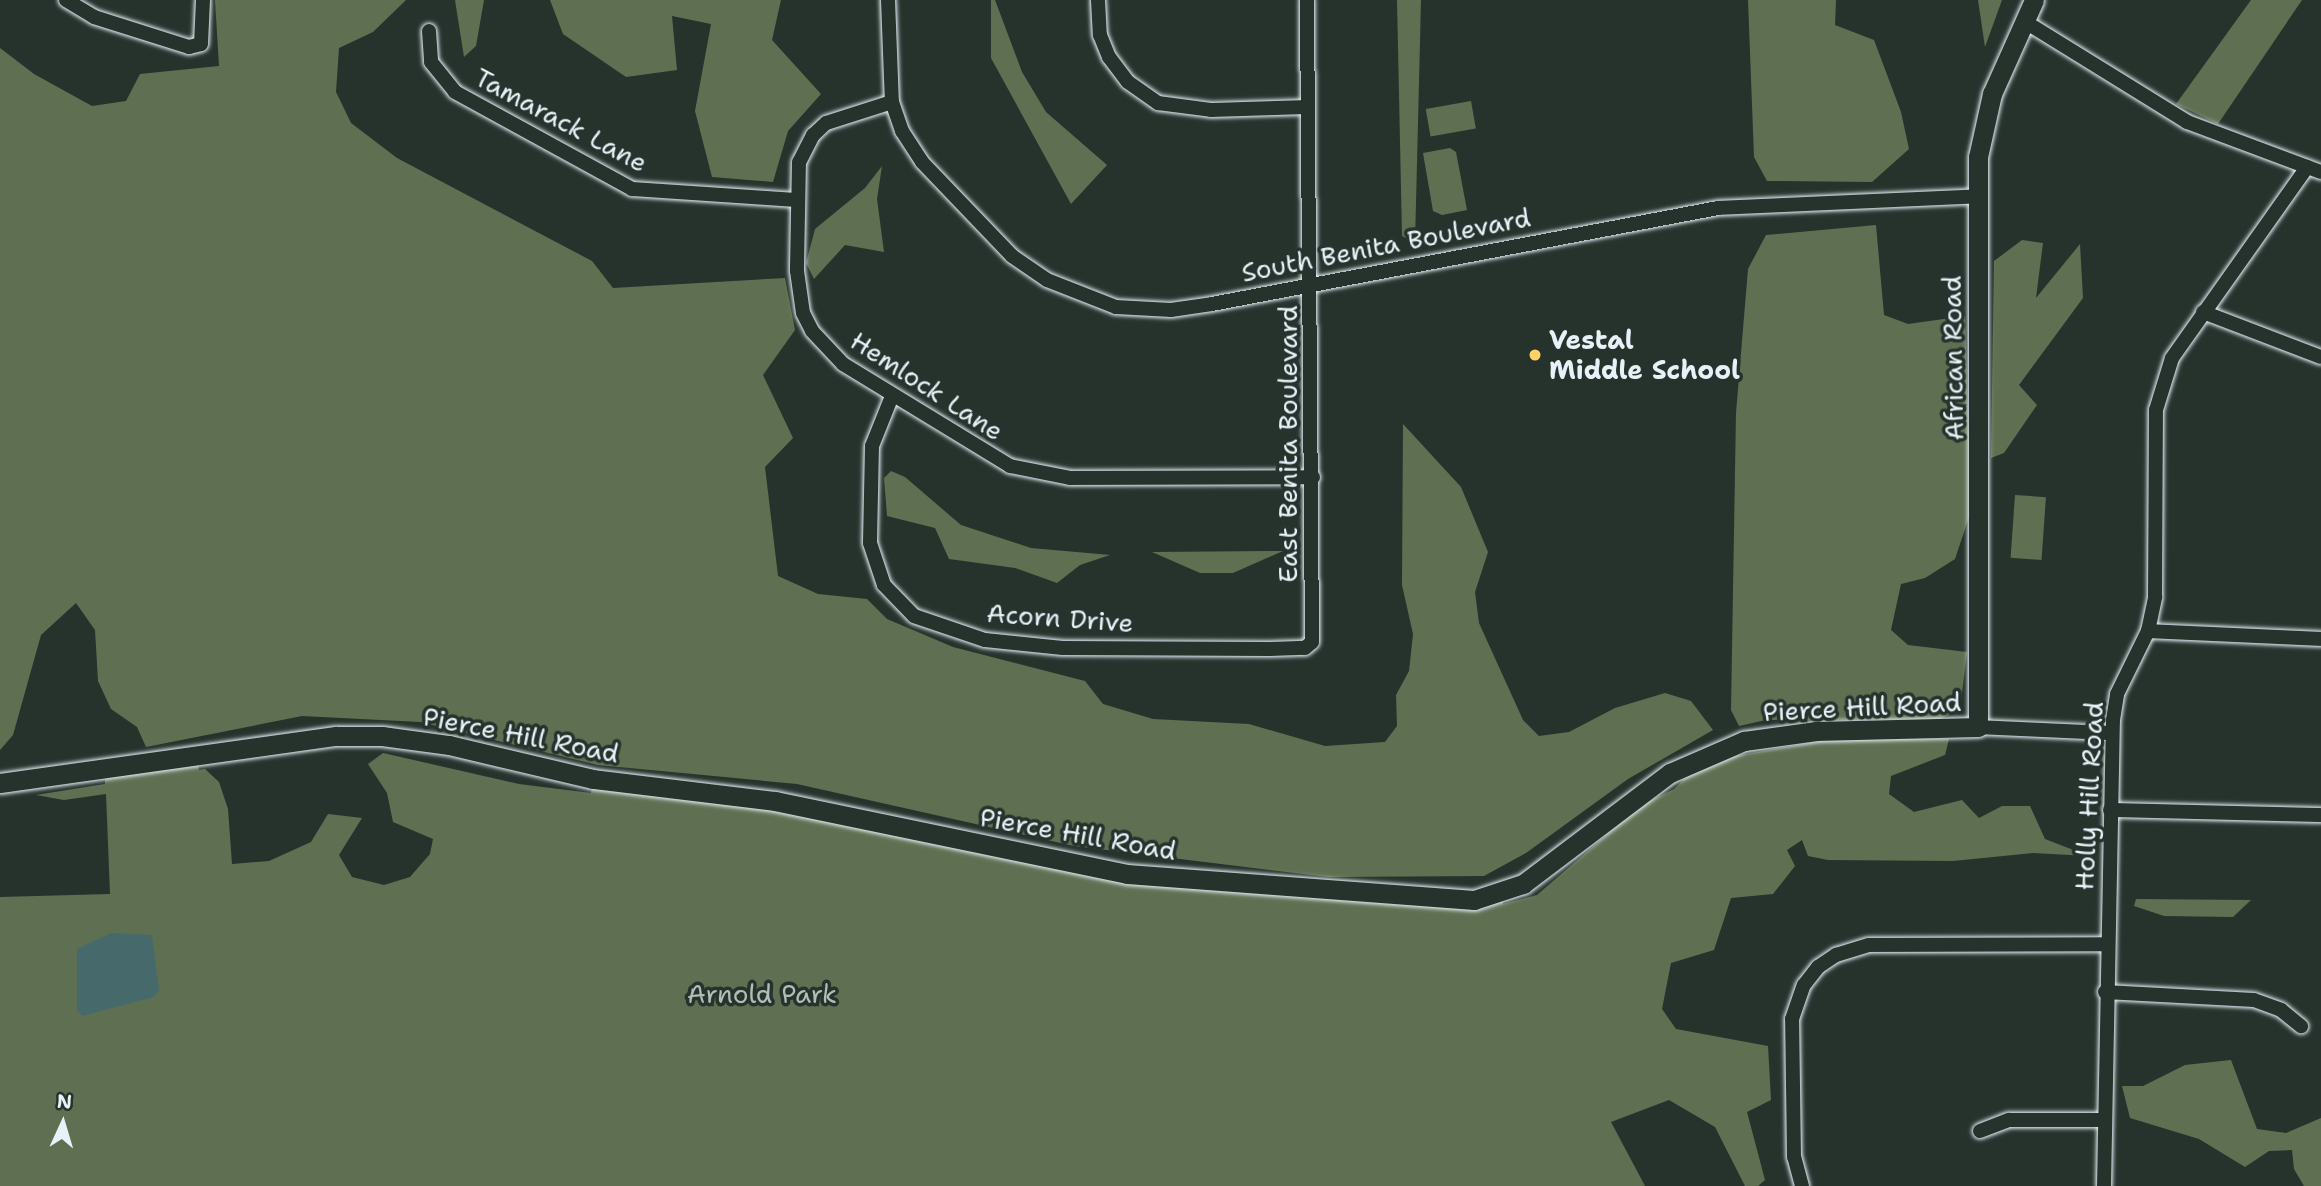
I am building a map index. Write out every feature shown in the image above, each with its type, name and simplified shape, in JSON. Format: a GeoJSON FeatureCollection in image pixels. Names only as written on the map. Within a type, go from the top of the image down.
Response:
{"type":"FeatureCollection","features":[{"type":"Feature","properties":{"kind":"street"},"geometry":{"type":"LineString","coordinates":[[66,0],[94,17],[193,47],[201,44],[203,0]]}},
{"type":"Feature","properties":{"kind":"street","name":"South Benita Boulevard"},"geometry":{"type":"LineString","coordinates":[[888,0],[892,102],[902,131],[922,162],[1012,256],[1078,296],[1116,307],[1171,310],[1718,208],[1978,196]]}},
{"type":"Feature","properties":{"kind":"street"},"geometry":{"type":"LineString","coordinates":[[1098,0],[1101,35],[1109,57],[1128,82],[1158,103],[1211,110],[1308,107]]}},
{"type":"Feature","properties":{"kind":"street","name":"East Benita Boulevard"},"geometry":{"type":"LineString","coordinates":[[1307,0],[1312,284],[1313,637]]}},
{"type":"Feature","properties":{"kind":"street","name":"African Road"},"geometry":{"type":"LineString","coordinates":[[1978,727],[1978,196],[1981,129],[1993,94],[2027,23],[2034,0]]}},
{"type":"Feature","properties":{"kind":"street"},"geometry":{"type":"LineString","coordinates":[[2027,23],[2187,122],[2321,172]]}},
{"type":"Feature","properties":{"kind":"street","name":"Tamarack Lane"},"geometry":{"type":"LineString","coordinates":[[429,31],[431,62],[455,92],[632,188],[797,200]]}},
{"type":"Feature","properties":{"kind":"street","name":"Hemlock Lane"},"geometry":{"type":"LineString","coordinates":[[892,102],[847,114],[813,135],[799,162],[797,271],[803,313],[812,331],[843,364],[892,397],[1010,466],[1070,478],[1313,477]]}},
{"type":"Feature","properties":{"kind":"street","name":"Holly Hill Road"},"geometry":{"type":"LineString","coordinates":[[2104,1186],[2105,992],[2112,733],[2117,694],[2148,631],[2157,552],[2156,410],[2172,358],[2306,167]]}},
{"type":"Feature","properties":{"kind":"street"},"geometry":{"type":"LineString","coordinates":[[2203,312],[2321,357]]}},
{"type":"Feature","properties":{"kind":"street","name":"Acorn Drive"},"geometry":{"type":"LineString","coordinates":[[892,397],[872,446],[870,543],[884,584],[914,615],[985,640],[1063,649],[1305,648],[1313,637]]}},
{"type":"Feature","properties":{"kind":"street"},"geometry":{"type":"LineString","coordinates":[[2148,631],[2321,639]]}},
{"type":"Feature","properties":{"kind":"street","name":"Pierce Hill Road"},"geometry":{"type":"LineString","coordinates":[[0,783],[336,736],[382,736],[449,746],[593,779],[787,804],[1127,874],[1474,900],[1523,884],[1670,773],[1744,741],[1816,731],[1978,727],[2112,733]]}},
{"type":"Feature","properties":{"kind":"street"},"geometry":{"type":"LineString","coordinates":[[2110,810],[2321,814]]}},
{"type":"Feature","properties":{"kind":"street"},"geometry":{"type":"LineString","coordinates":[[1802,1186],[1794,1157],[1792,1019],[1804,985],[1818,967],[1836,955],[1869,945],[2106,944]]}},
{"type":"Feature","properties":{"kind":"street"},"geometry":{"type":"LineString","coordinates":[[2105,992],[2254,1000],[2281,1010],[2301,1026]]}},
{"type":"Feature","properties":{"kind":"street"},"geometry":{"type":"LineString","coordinates":[[1980,1131],[2008,1120],[2104,1120]]}},
{"type":"Feature","properties":{"kind":"green space"},"geometry":{"type":"Polygon","coordinates":[[[215,0],[406,0],[373,32],[339,48],[336,92],[351,123],[397,158],[592,261],[613,288],[785,278],[795,330],[763,375],[793,438],[765,467],[778,576],[818,594],[867,599],[887,619],[953,647],[1085,681],[1103,704],[1153,719],[1249,724],[1325,746],[1385,742],[1397,726],[1396,695],[1409,671],[1413,634],[1402,585],[1403,424],[1461,487],[1488,552],[1475,592],[1479,623],[1523,720],[1539,736],[1569,732],[1615,708],[1665,693],[1691,701],[1713,730],[1628,779],[1526,853],[1484,876],[1328,877],[1074,846],[797,784],[598,765],[420,722],[302,716],[146,747],[137,727],[111,709],[98,681],[95,630],[76,603],[41,635],[13,735],[0,750],[0,48],[34,74],[92,106],[126,101],[140,74],[219,66],[215,0]]]}},
{"type":"Feature","properties":{"kind":"green space"},"geometry":{"type":"Polygon","coordinates":[[[455,0],[484,0],[476,46],[464,57],[455,0]]]}},
{"type":"Feature","properties":{"kind":"green space"},"geometry":{"type":"Polygon","coordinates":[[[550,0],[781,0],[772,40],[821,94],[788,131],[773,182],[712,177],[695,111],[711,24],[672,16],[677,70],[626,77],[563,34],[550,0]]]}},
{"type":"Feature","properties":{"kind":"green space"},"geometry":{"type":"Polygon","coordinates":[[[991,0],[995,0],[1022,72],[1046,112],[1107,165],[1071,204],[991,58],[991,0]]]}},
{"type":"Feature","properties":{"kind":"green space"},"geometry":{"type":"Polygon","coordinates":[[[1397,0],[1421,0],[1415,243],[1402,236],[1397,0]]]}},
{"type":"Feature","properties":{"kind":"green space"},"geometry":{"type":"Polygon","coordinates":[[[1748,0],[1836,0],[1835,25],[1874,40],[1901,112],[1909,149],[1872,182],[1767,181],[1754,157],[1748,0]]]}},
{"type":"Feature","properties":{"kind":"green space"},"geometry":{"type":"Polygon","coordinates":[[[1978,0],[2002,0],[1985,47],[1978,0]]]}},
{"type":"Feature","properties":{"kind":"green space"},"geometry":{"type":"Polygon","coordinates":[[[2251,0],[2302,0],[2218,124],[2176,104],[2251,0]]]}},
{"type":"Feature","properties":{"kind":"green space"},"geometry":{"type":"Polygon","coordinates":[[[1471,101],[1476,129],[1431,137],[1426,109],[1471,101]]]}},
{"type":"Feature","properties":{"kind":"green space"},"geometry":{"type":"Polygon","coordinates":[[[1450,148],[1456,152],[1467,210],[1442,215],[1433,211],[1423,153],[1450,148]]]}},
{"type":"Feature","properties":{"kind":"green space"},"geometry":{"type":"Polygon","coordinates":[[[882,166],[877,199],[884,252],[845,245],[814,279],[806,263],[815,229],[865,188],[882,166]]]}},
{"type":"Feature","properties":{"kind":"green space"},"geometry":{"type":"Polygon","coordinates":[[[1876,225],[1884,315],[1908,324],[1965,316],[1971,511],[1955,559],[1925,578],[1901,584],[1891,630],[1908,645],[1967,652],[1960,709],[1940,719],[1766,720],[1739,726],[1731,710],[1736,413],[1748,269],[1766,235],[1876,225]]]}},
{"type":"Feature","properties":{"kind":"green space"},"geometry":{"type":"Polygon","coordinates":[[[2022,240],[2043,243],[2036,298],[2080,244],[2083,298],[2019,385],[2037,405],[2004,453],[1991,458],[1994,261],[2022,240]]]}},
{"type":"Feature","properties":{"kind":"green space"},"geometry":{"type":"Polygon","coordinates":[[[891,471],[905,477],[961,525],[1031,548],[1110,555],[1080,565],[1057,583],[1015,568],[949,559],[935,528],[887,516],[884,478],[891,471]]]}},
{"type":"Feature","properties":{"kind":"green space"},"geometry":{"type":"Polygon","coordinates":[[[2015,495],[2046,497],[2042,560],[2011,558],[2015,495]]]}},
{"type":"Feature","properties":{"kind":"green space"},"geometry":{"type":"Polygon","coordinates":[[[1283,551],[1233,573],[1200,573],[1152,552],[1283,551]]]}},
{"type":"Feature","properties":{"kind":"green space","name":"Arnold Park"},"geometry":{"type":"Polygon","coordinates":[[[1832,739],[1949,739],[1945,755],[1891,776],[1889,794],[1914,812],[1962,800],[1979,818],[2002,806],[2030,806],[2045,839],[2089,856],[2033,853],[1953,861],[1828,860],[1808,856],[1802,840],[1787,850],[1795,866],[1773,894],[1731,898],[1714,950],[1671,963],[1662,1009],[1676,1029],[1768,1046],[1771,1100],[1747,1112],[1765,1180],[1758,1186],[1745,1186],[1715,1127],[1669,1100],[1611,1122],[1645,1186],[0,1186],[0,897],[110,894],[106,794],[64,800],[36,795],[105,784],[105,770],[198,757],[199,770],[205,769],[219,782],[228,809],[232,864],[269,861],[311,842],[328,814],[362,818],[339,855],[352,877],[384,885],[410,877],[430,854],[433,839],[393,822],[387,793],[368,764],[383,753],[519,784],[591,793],[593,779],[775,801],[1084,867],[1503,892],[1503,904],[1537,895],[1640,806],[1674,789],[1689,774],[1735,756],[1832,739]]]}},
{"type":"Feature","properties":{"kind":"green space"},"geometry":{"type":"Polygon","coordinates":[[[2136,899],[2251,900],[2233,917],[2164,916],[2134,906],[2136,899]]]}},
{"type":"Feature","properties":{"kind":"green space"},"geometry":{"type":"Polygon","coordinates":[[[2231,1060],[2257,1129],[2286,1133],[2321,1118],[2321,1186],[2304,1186],[2294,1169],[2292,1150],[2269,1151],[2245,1167],[2199,1139],[2130,1118],[2122,1086],[2143,1086],[2185,1065],[2231,1060]]]}},
{"type":"Feature","properties":{"kind":"water"},"geometry":{"type":"Polygon","coordinates":[[[111,933],[152,935],[159,990],[154,997],[82,1016],[77,1010],[77,949],[111,933]]]}},
{"type":"Feature","properties":{"kind":"place","name":"Vestal Middle School"},"geometry":{"type":"Point","coordinates":[1535,355]}}]}
